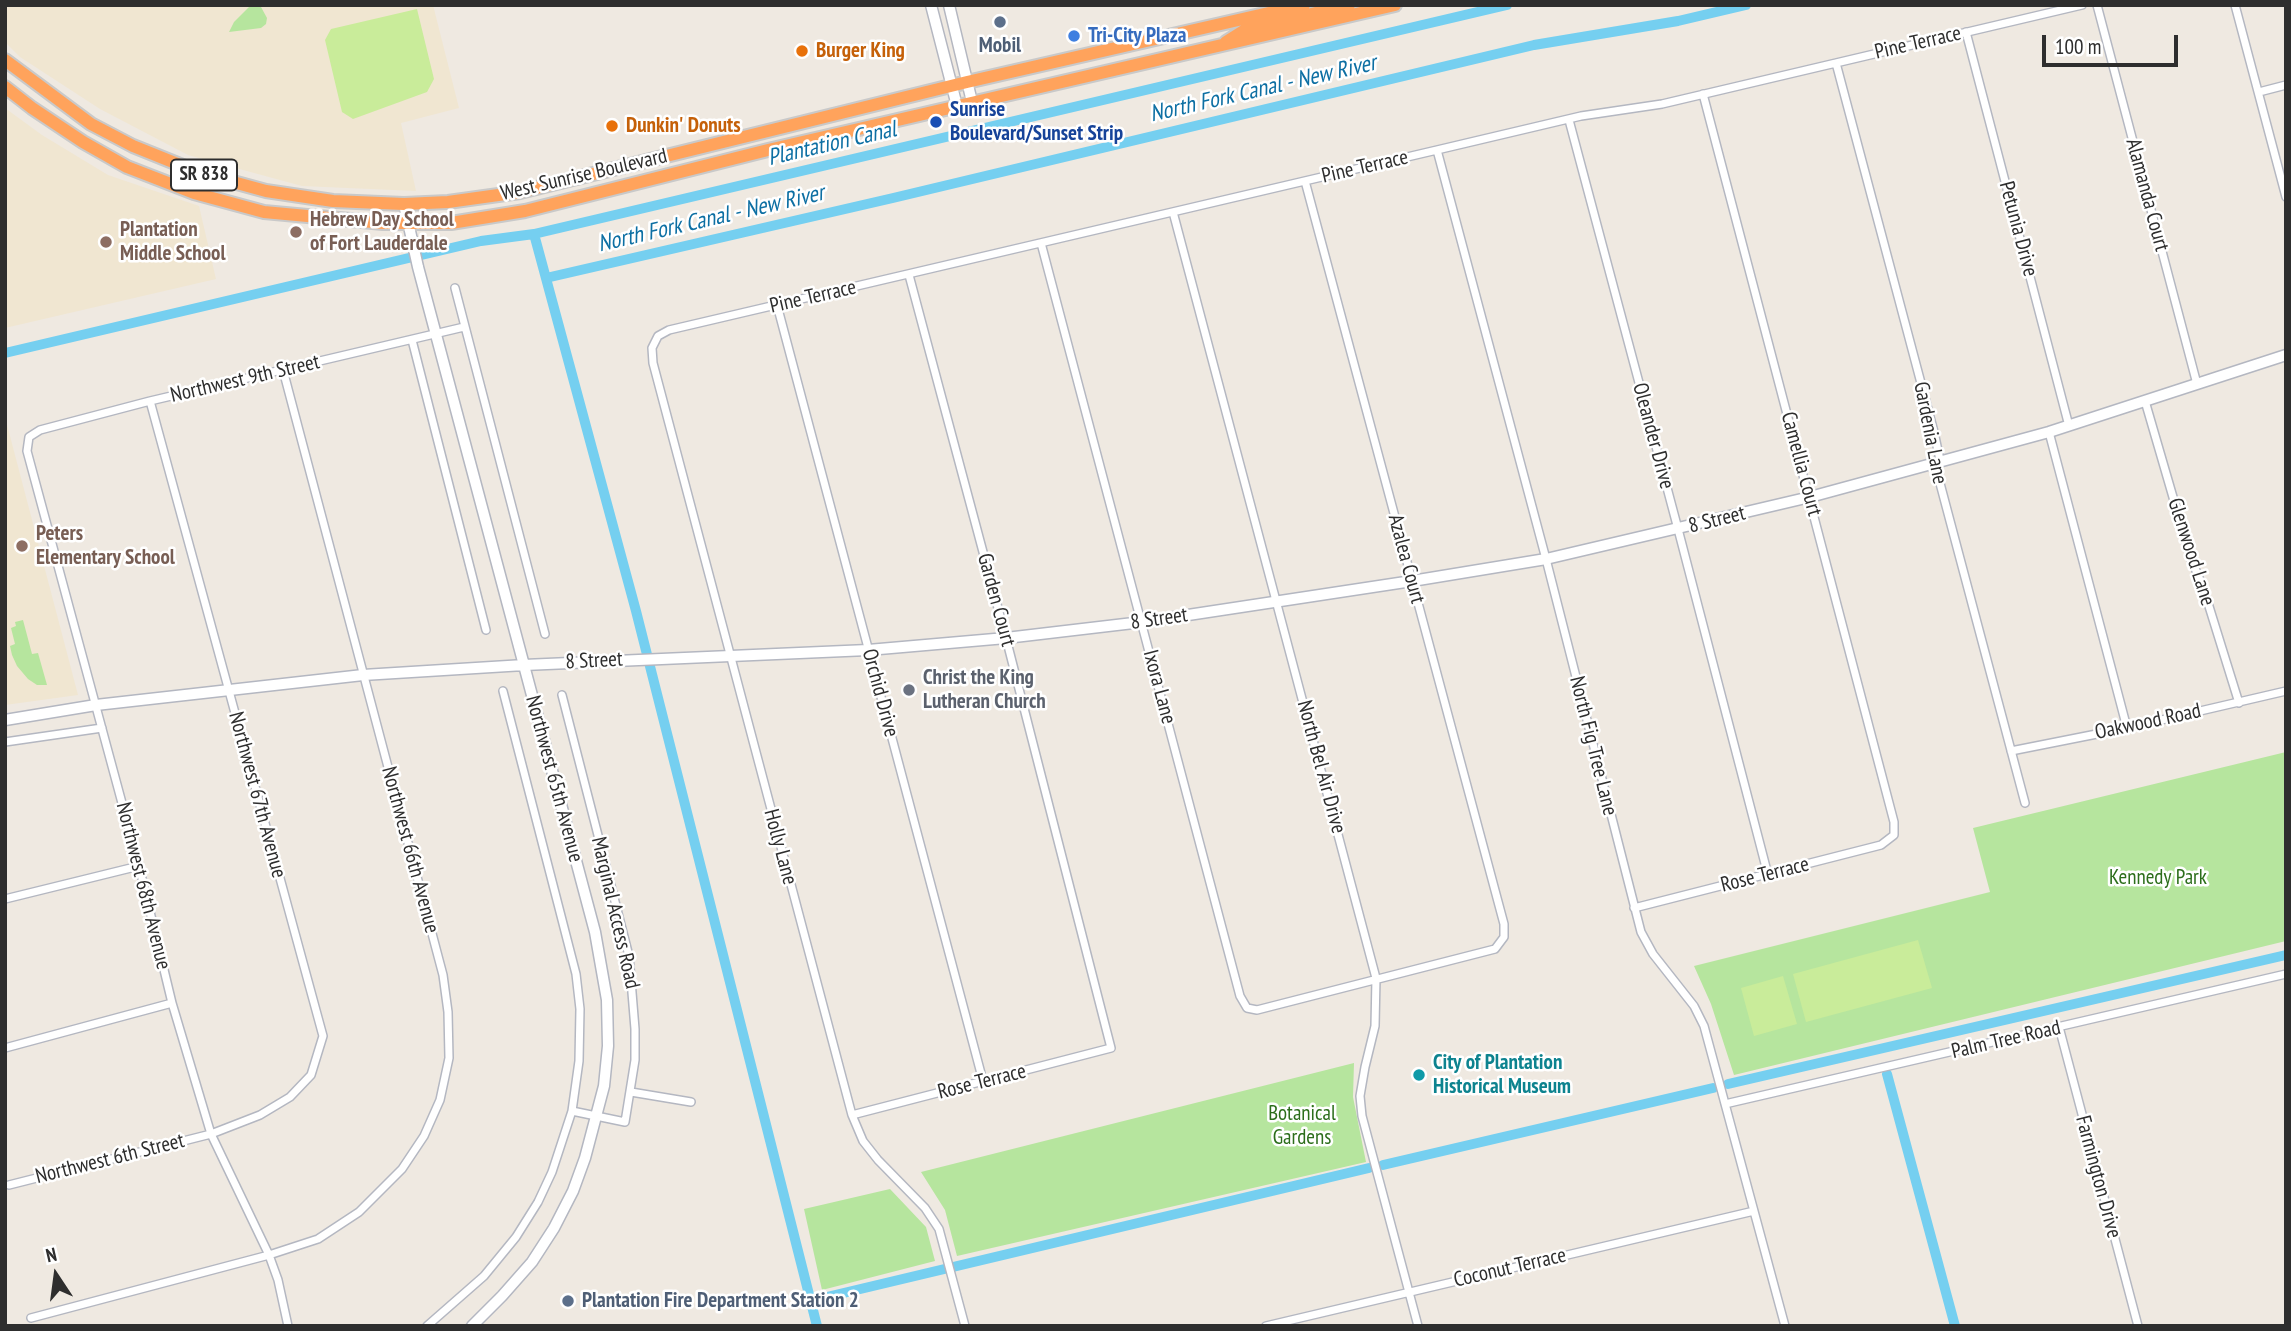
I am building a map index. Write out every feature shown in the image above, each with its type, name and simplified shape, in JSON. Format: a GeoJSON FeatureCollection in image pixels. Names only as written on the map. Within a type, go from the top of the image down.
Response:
{"type":"FeatureCollection","features":[{"type":"Feature","properties":{"kind":"highway","name":"West Sunrise Boulevard"},"geometry":{"type":"LineString","coordinates":[[5,60],[91,124],[132,146],[200,173],[266,191],[302,197],[404,204],[448,202],[520,192],[967,82],[1304,5]]}},
{"type":"Feature","properties":{"kind":"highway"},"geometry":{"type":"LineString","coordinates":[[1220,47],[1245,30],[1349,5]]}},
{"type":"Feature","properties":{"kind":"highway","name":"West Sunrise Boulevard"},"geometry":{"type":"LineString","coordinates":[[5,87],[42,115],[127,167],[194,193],[264,212],[407,223],[451,223],[525,211],[972,102],[1395,5]]}},
{"type":"Feature","properties":{"kind":"highway"},"geometry":{"type":"LineString","coordinates":[[216,199],[233,190],[285,202],[296,201],[302,197]]}},
{"type":"Feature","properties":{"kind":"street"},"geometry":{"type":"LineString","coordinates":[[931,5],[957,106]]}},
{"type":"Feature","properties":{"kind":"street"},"geometry":{"type":"LineString","coordinates":[[948,5],[972,102]]}},
{"type":"Feature","properties":{"kind":"street","name":"Pine Terrace"},"geometry":{"type":"LineString","coordinates":[[654,341],[669,330],[1437,150],[1569,120],[1637,109],[2081,5]]}},
{"type":"Feature","properties":{"kind":"street","name":"Alamanda Court"},"geometry":{"type":"LineString","coordinates":[[2097,5],[2197,384]]}},
{"type":"Feature","properties":{"kind":"street"},"geometry":{"type":"LineString","coordinates":[[2235,5],[2286,197]]}},
{"type":"Feature","properties":{"kind":"street","name":"Petunia Drive"},"geometry":{"type":"LineString","coordinates":[[1966,32],[2070,426]]}},
{"type":"Feature","properties":{"kind":"street","name":"Gardenia Lane"},"geometry":{"type":"LineString","coordinates":[[1836,63],[1940,460],[1937,472],[2025,803]]}},
{"type":"Feature","properties":{"kind":"street"},"geometry":{"type":"LineString","coordinates":[[2259,92],[2286,85]]}},
{"type":"Feature","properties":{"kind":"street","name":"Camellia Court"},"geometry":{"type":"LineString","coordinates":[[1703,94],[1894,822],[1894,835]]}},
{"type":"Feature","properties":{"kind":"street","name":"Oleander Drive"},"geometry":{"type":"LineString","coordinates":[[1569,120],[1768,875]]}},
{"type":"Feature","properties":{"kind":"street","name":"North Fig Tree Lane"},"geometry":{"type":"LineString","coordinates":[[1437,150],[1546,559],[1641,932],[1653,954],[1694,1006],[1704,1026],[1785,1326]]}},
{"type":"Feature","properties":{"kind":"street","name":"Azalea Court"},"geometry":{"type":"LineString","coordinates":[[1305,181],[1504,924],[1504,937],[1495,949],[1376,978]]}},
{"type":"Feature","properties":{"kind":"street","name":"Northwest 65th Avenue"},"geometry":{"type":"LineString","coordinates":[[404,204],[418,267],[595,932],[605,980],[608,1046],[604,1086],[577,1181],[549,1237],[519,1278],[472,1326]]}},
{"type":"Feature","properties":{"kind":"street","name":"North Bel Air Drive"},"geometry":{"type":"LineString","coordinates":[[1173,212],[1376,978],[1376,1026],[1362,1086],[1362,1116],[1418,1326]]}},
{"type":"Feature","properties":{"kind":"street","name":"Ixora Lane"},"geometry":{"type":"LineString","coordinates":[[1041,243],[1240,996],[1247,1008],[1257,1010],[1376,978]]}},
{"type":"Feature","properties":{"kind":"street","name":"Garden Court"},"geometry":{"type":"LineString","coordinates":[[909,275],[1111,1048]]}},
{"type":"Feature","properties":{"kind":"street"},"geometry":{"type":"LineString","coordinates":[[455,288],[545,634]]}},
{"type":"Feature","properties":{"kind":"street","name":"Orchid Drive"},"geometry":{"type":"LineString","coordinates":[[777,305],[983,1081]]}},
{"type":"Feature","properties":{"kind":"street","name":"Northwest 9th Street"},"geometry":{"type":"LineString","coordinates":[[29,437],[40,430],[150,401],[464,327]]}},
{"type":"Feature","properties":{"kind":"street"},"geometry":{"type":"LineString","coordinates":[[412,340],[486,630]]}},
{"type":"Feature","properties":{"kind":"street","name":"Holly Lane"},"geometry":{"type":"LineString","coordinates":[[654,341],[651,352],[653,363],[852,1115],[863,1141],[925,1208],[939,1229],[965,1326]]}},
{"type":"Feature","properties":{"kind":"street","name":"8 Street"},"geometry":{"type":"LineString","coordinates":[[5,720],[96,705],[363,675],[868,650],[1006,638],[1142,622],[1546,559],[1810,497],[2049,432],[2286,355]]}},
{"type":"Feature","properties":{"kind":"street","name":"Northwest 66th Avenue"},"geometry":{"type":"LineString","coordinates":[[31,1318],[269,1255],[318,1239],[359,1212],[402,1169],[424,1136],[440,1100],[449,1058],[448,1012],[443,975],[282,370]]}},
{"type":"Feature","properties":{"kind":"street","name":"Northwest 67th Avenue"},"geometry":{"type":"LineString","coordinates":[[150,401],[323,1036],[311,1075],[290,1097],[260,1115],[211,1134]]}},
{"type":"Feature","properties":{"kind":"street","name":"Glenwood Lane"},"geometry":{"type":"LineString","coordinates":[[2145,401],[2191,559],[2203,587],[2239,703]]}},
{"type":"Feature","properties":{"kind":"street"},"geometry":{"type":"LineString","coordinates":[[2049,432],[2127,728]]}},
{"type":"Feature","properties":{"kind":"street","name":"Northwest 68th Avenue"},"geometry":{"type":"LineString","coordinates":[[29,437],[27,451],[139,866],[172,1003],[211,1134],[269,1255],[278,1280],[288,1326]]}},
{"type":"Feature","properties":{"kind":"street"},"geometry":{"type":"LineString","coordinates":[[427,1326],[484,1276],[516,1237],[538,1202],[552,1172],[572,1111],[580,1037],[576,974],[503,691]]}},
{"type":"Feature","properties":{"kind":"street","name":"Oakwood Road"},"geometry":{"type":"LineString","coordinates":[[2011,751],[2127,728],[2286,691]]}},
{"type":"Feature","properties":{"kind":"street","name":"Marginal Access Road"},"geometry":{"type":"LineString","coordinates":[[562,695],[629,956],[635,1029],[631,1092],[625,1122],[572,1111]]}},
{"type":"Feature","properties":{"kind":"street"},"geometry":{"type":"LineString","coordinates":[[5,742],[102,728]]}},
{"type":"Feature","properties":{"kind":"street","name":"Rose Terrace"},"geometry":{"type":"LineString","coordinates":[[1634,908],[1881,845],[1894,835]]}},
{"type":"Feature","properties":{"kind":"street"},"geometry":{"type":"LineString","coordinates":[[5,899],[139,866]]}},
{"type":"Feature","properties":{"kind":"street","name":"Palm Tree Road"},"geometry":{"type":"LineString","coordinates":[[1725,1104],[2286,974]]}},
{"type":"Feature","properties":{"kind":"street"},"geometry":{"type":"LineString","coordinates":[[5,1048],[172,1003]]}},
{"type":"Feature","properties":{"kind":"street","name":"Farmington Drive"},"geometry":{"type":"LineString","coordinates":[[2059,1027],[2138,1326]]}},
{"type":"Feature","properties":{"kind":"street","name":"Rose Terrace"},"geometry":{"type":"LineString","coordinates":[[852,1115],[1111,1048]]}},
{"type":"Feature","properties":{"kind":"street"},"geometry":{"type":"LineString","coordinates":[[631,1092],[691,1102]]}},
{"type":"Feature","properties":{"kind":"street","name":"Northwest 6th Street"},"geometry":{"type":"LineString","coordinates":[[9,1185],[211,1134]]}},
{"type":"Feature","properties":{"kind":"street","name":"Coconut Terrace"},"geometry":{"type":"LineString","coordinates":[[1266,1326],[1754,1211]]}},
{"type":"Feature","properties":{"kind":"shaded area"},"geometry":{"type":"Polygon","coordinates":[[[5,5],[433,5],[459,108],[401,123],[416,191],[302,186],[188,155],[100,109],[20,57],[5,42],[5,5]]]}},
{"type":"Feature","properties":{"kind":"shaded area","name":"Plantation Middle School"},"geometry":{"type":"Polygon","coordinates":[[[5,108],[42,135],[108,175],[199,206],[216,279],[5,328],[5,108]]]}},
{"type":"Feature","properties":{"kind":"shaded area","name":"Peters Elementary School"},"geometry":{"type":"Polygon","coordinates":[[[5,417],[78,695],[5,705],[5,417]]]}},
{"type":"Feature","properties":{"kind":"green space"},"geometry":{"type":"Polygon","coordinates":[[[251,5],[261,7],[267,18],[266,24],[261,28],[229,32],[234,22],[251,5]]]}},
{"type":"Feature","properties":{"kind":"green space"},"geometry":{"type":"Polygon","coordinates":[[[417,9],[434,79],[427,92],[353,119],[342,112],[325,40],[331,29],[417,9]]]}},
{"type":"Feature","properties":{"kind":"green space"},"geometry":{"type":"Polygon","coordinates":[[[23,620],[32,654],[38,653],[47,685],[37,685],[28,679],[12,655],[10,646],[15,644],[11,628],[16,626],[15,622],[23,620]]]}},
{"type":"Feature","properties":{"kind":"green space","name":"Kennedy Park"},"geometry":{"type":"Polygon","coordinates":[[[2286,752],[2286,941],[1734,1075],[1711,1004],[1694,966],[1990,892],[1973,828],[2286,752]]]}},
{"type":"Feature","properties":{"kind":"green space"},"geometry":{"type":"Polygon","coordinates":[[[1918,940],[1932,988],[1806,1022],[1793,974],[1918,940]]]}},
{"type":"Feature","properties":{"kind":"green space"},"geometry":{"type":"Polygon","coordinates":[[[1783,976],[1797,1024],[1754,1036],[1741,988],[1783,976]]]}},
{"type":"Feature","properties":{"kind":"green space","name":"Botanical Gardens"},"geometry":{"type":"Polygon","coordinates":[[[1354,1063],[1353,1097],[1366,1162],[957,1256],[945,1210],[921,1172],[1354,1063]]]}},
{"type":"Feature","properties":{"kind":"green space"},"geometry":{"type":"Polygon","coordinates":[[[890,1189],[926,1227],[935,1261],[822,1290],[804,1209],[890,1189]]]}},
{"type":"Feature","properties":{"kind":"waterway","name":"Plantation Canal"},"geometry":{"type":"LineString","coordinates":[[5,353],[481,241],[534,234],[1507,5]]}},
{"type":"Feature","properties":{"kind":"waterway","name":"North Fork Canal - New River"},"geometry":{"type":"LineString","coordinates":[[546,278],[1534,45],[1678,21],[1746,5]]}},
{"type":"Feature","properties":{"kind":"waterway"},"geometry":{"type":"LineString","coordinates":[[534,234],[636,611],[817,1326]]}},
{"type":"Feature","properties":{"kind":"waterway"},"geometry":{"type":"LineString","coordinates":[[1728,1084],[2286,955]]}},
{"type":"Feature","properties":{"kind":"waterway"},"geometry":{"type":"LineString","coordinates":[[1887,1074],[1955,1326]]}},
{"type":"Feature","properties":{"kind":"waterway"},"geometry":{"type":"LineString","coordinates":[[1383,1165],[1713,1088]]}},
{"type":"Feature","properties":{"kind":"waterway"},"geometry":{"type":"LineString","coordinates":[[810,1301],[1369,1168]]}},
{"type":"Feature","properties":{"kind":"place","name":"Mobil"},"geometry":{"type":"Point","coordinates":[1000,22]}},
{"type":"Feature","properties":{"kind":"place","name":"Tri-City Plaza"},"geometry":{"type":"Point","coordinates":[1074,36]}},
{"type":"Feature","properties":{"kind":"place","name":"Burger King"},"geometry":{"type":"Point","coordinates":[802,51]}},
{"type":"Feature","properties":{"kind":"place","name":"Sunrise Boulevard/Sunset Strip"},"geometry":{"type":"Point","coordinates":[936,122]}},
{"type":"Feature","properties":{"kind":"place","name":"Dunkin' Donuts"},"geometry":{"type":"Point","coordinates":[612,126]}},
{"type":"Feature","properties":{"kind":"place","name":"Hebrew Day School of Fort Lauderdale"},"geometry":{"type":"Point","coordinates":[296,232]}},
{"type":"Feature","properties":{"kind":"place","name":"Plantation Middle School"},"geometry":{"type":"Point","coordinates":[106,242]}},
{"type":"Feature","properties":{"kind":"place","name":"Peters Elementary School"},"geometry":{"type":"Point","coordinates":[22,546]}},
{"type":"Feature","properties":{"kind":"place","name":"Christ the King Lutheran Church"},"geometry":{"type":"Point","coordinates":[909,690]}},
{"type":"Feature","properties":{"kind":"place","name":"City of Plantation Historical Museum"},"geometry":{"type":"Point","coordinates":[1419,1075]}},
{"type":"Feature","properties":{"kind":"place","name":"Plantation Fire Department Station 2"},"geometry":{"type":"Point","coordinates":[568,1301]}}]}
